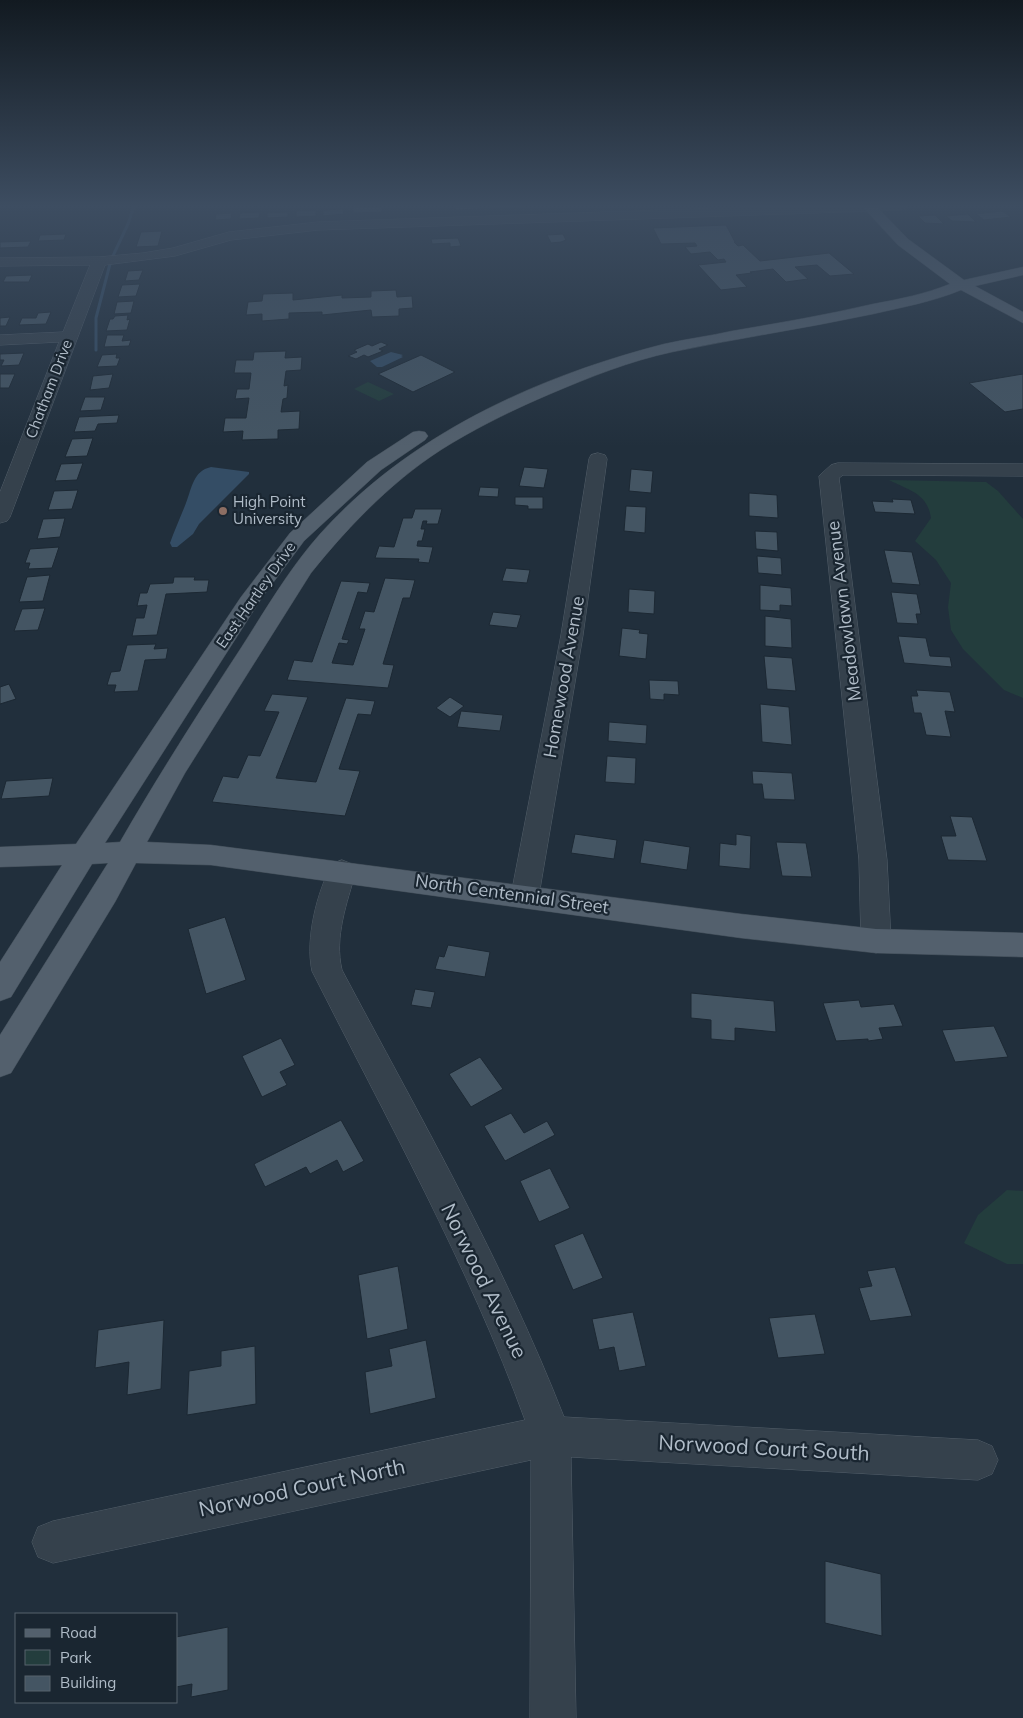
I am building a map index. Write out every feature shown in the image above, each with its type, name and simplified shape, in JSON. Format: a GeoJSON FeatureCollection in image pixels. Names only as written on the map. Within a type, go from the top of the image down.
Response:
{"type":"FeatureCollection","features":[{"type":"Feature","properties":{"kind":"main road"},"geometry":{"type":"LineString","coordinates":[[578,369],[669,348],[837,317],[924,298],[957,286]]}},
{"type":"Feature","properties":{"kind":"main road"},"geometry":{"type":"LineString","coordinates":[[962,286],[1023,318]]}},
{"type":"Feature","properties":{"kind":"main road","name":"East Hartley Drive"},"geometry":{"type":"LineString","coordinates":[[0,988],[84,853],[252,597],[297,537],[374,466],[414,440],[488,399],[578,369]]}},
{"type":"Feature","properties":{"kind":"main road","name":"East Hartley Drive"},"geometry":{"type":"LineString","coordinates":[[0,1063],[105,894],[174,770],[302,570],[321,546],[369,498],[417,458],[445,439],[500,408],[578,369]]}},
{"type":"Feature","properties":{"kind":"main road"},"geometry":{"type":"LineString","coordinates":[[445,439],[442,436],[442,432],[478,413],[488,399]]}},
{"type":"Feature","properties":{"kind":"main road"},"geometry":{"type":"LineString","coordinates":[[321,546],[340,510],[416,449],[418,445],[414,440]]}},
{"type":"Feature","properties":{"kind":"main road","name":"North Centennial Street"},"geometry":{"type":"LineString","coordinates":[[0,857],[128,852],[212,855],[741,926],[876,941],[916,944],[1023,945]]}},
{"type":"Feature","properties":{"kind":"street","name":"Chatham Drive"},"geometry":{"type":"LineString","coordinates":[[0,517],[89,286]]}},
{"type":"Feature","properties":{"kind":"street"},"geometry":{"type":"LineString","coordinates":[[0,340],[69,338]]}},
{"type":"Feature","properties":{"kind":"street","name":"Homewood Avenue"},"geometry":{"type":"LineString","coordinates":[[525,896],[572,635],[598,459]]}},
{"type":"Feature","properties":{"kind":"street","name":"Meadowlawn Avenue"},"geometry":{"type":"LineString","coordinates":[[876,941],[873,860],[829,476],[838,469],[1023,470]]}},
{"type":"Feature","properties":{"kind":"street","name":"Norwood Avenue"},"geometry":{"type":"LineString","coordinates":[[342,871],[326,928],[324,962],[327,971],[476,1258],[525,1367],[551,1436],[553,1718]]}},
{"type":"Feature","properties":{"kind":"street","name":"Norwood Court South"},"geometry":{"type":"LineString","coordinates":[[551,1436],[978,1460]]}},
{"type":"Feature","properties":{"kind":"street","name":"Norwood Court North"},"geometry":{"type":"LineString","coordinates":[[53,1542],[506,1444],[551,1436]]}},
{"type":"Feature","properties":{"kind":"green space"},"geometry":{"type":"Polygon","coordinates":[[[368,382],[394,394],[379,401],[354,389],[368,382]]]}},
{"type":"Feature","properties":{"kind":"green space"},"geometry":{"type":"Polygon","coordinates":[[[889,480],[986,482],[998,491],[1023,519],[1023,698],[1004,690],[963,649],[951,630],[948,607],[951,583],[936,560],[915,541],[931,518],[929,510],[926,503],[916,494],[889,480]]]}},
{"type":"Feature","properties":{"kind":"green space"},"geometry":{"type":"Polygon","coordinates":[[[1007,1190],[1023,1191],[1023,1264],[1007,1264],[964,1243],[978,1215],[1007,1190]]]}},
{"type":"Feature","properties":{"kind":"water"},"geometry":{"type":"Polygon","coordinates":[[[391,352],[403,355],[401,356],[403,357],[382,367],[377,367],[370,361],[391,352]]]}},
{"type":"Feature","properties":{"kind":"water"},"geometry":{"type":"Polygon","coordinates":[[[211,467],[249,472],[249,474],[199,524],[193,534],[177,547],[172,547],[170,543],[194,481],[200,472],[211,467]]]}},
{"type":"Feature","properties":{"kind":"building"},"geometry":{"type":"Polygon","coordinates":[[[122,286],[139,286],[136,296],[118,297],[122,286]]]}},
{"type":"Feature","properties":{"kind":"building"},"geometry":{"type":"Polygon","coordinates":[[[717,286],[747,287],[721,290],[717,286]]]}},
{"type":"Feature","properties":{"kind":"building"},"geometry":{"type":"Polygon","coordinates":[[[396,290],[397,297],[412,296],[413,308],[399,309],[399,316],[372,317],[371,310],[322,315],[322,312],[289,313],[289,319],[262,321],[262,314],[246,315],[248,302],[262,301],[263,294],[293,293],[293,300],[342,295],[342,298],[371,297],[371,291],[396,290]]]}},
{"type":"Feature","properties":{"kind":"building"},"geometry":{"type":"Polygon","coordinates":[[[134,301],[131,313],[114,314],[117,302],[134,301]]]}},
{"type":"Feature","properties":{"kind":"building"},"geometry":{"type":"Polygon","coordinates":[[[51,312],[46,324],[19,325],[22,318],[36,318],[38,313],[51,312]]]}},
{"type":"Feature","properties":{"kind":"building"},"geometry":{"type":"Polygon","coordinates":[[[128,315],[127,320],[130,319],[127,330],[106,331],[110,319],[113,319],[115,316],[128,315]]]}},
{"type":"Feature","properties":{"kind":"building"},"geometry":{"type":"Polygon","coordinates":[[[10,317],[6,326],[0,326],[0,318],[10,317]]]}},
{"type":"Feature","properties":{"kind":"building"},"geometry":{"type":"Polygon","coordinates":[[[107,335],[124,335],[122,341],[131,340],[129,346],[104,347],[107,335]]]}},
{"type":"Feature","properties":{"kind":"building"},"geometry":{"type":"Polygon","coordinates":[[[381,342],[388,345],[379,349],[383,351],[368,357],[364,355],[356,359],[348,356],[357,352],[354,350],[368,344],[372,346],[381,342]]]}},
{"type":"Feature","properties":{"kind":"building"},"geometry":{"type":"Polygon","coordinates":[[[286,351],[285,358],[302,357],[301,370],[286,371],[284,386],[288,385],[287,398],[283,399],[281,412],[300,411],[299,429],[278,430],[278,439],[242,440],[243,431],[223,432],[225,418],[246,418],[249,398],[235,399],[237,389],[249,389],[251,373],[234,373],[236,360],[253,360],[254,352],[286,351]]]}},
{"type":"Feature","properties":{"kind":"building"},"geometry":{"type":"Polygon","coordinates":[[[24,353],[19,365],[1,366],[4,360],[0,360],[0,354],[24,353]]]}},
{"type":"Feature","properties":{"kind":"building"},"geometry":{"type":"Polygon","coordinates":[[[117,354],[116,358],[120,358],[117,366],[97,367],[102,355],[117,354]]]}},
{"type":"Feature","properties":{"kind":"building"},"geometry":{"type":"Polygon","coordinates":[[[421,355],[455,372],[413,392],[378,374],[421,355]]]}},
{"type":"Feature","properties":{"kind":"building"},"geometry":{"type":"Polygon","coordinates":[[[0,374],[15,374],[9,388],[0,388],[0,374]]]}},
{"type":"Feature","properties":{"kind":"building"},"geometry":{"type":"Polygon","coordinates":[[[113,374],[109,388],[90,390],[93,376],[113,374]]]}},
{"type":"Feature","properties":{"kind":"building"},"geometry":{"type":"Polygon","coordinates":[[[1023,374],[1023,409],[1005,412],[969,383],[1023,374]]]}},
{"type":"Feature","properties":{"kind":"building"},"geometry":{"type":"Polygon","coordinates":[[[85,397],[105,397],[101,410],[80,411],[85,397]]]}},
{"type":"Feature","properties":{"kind":"building"},"geometry":{"type":"Polygon","coordinates":[[[119,415],[117,423],[98,424],[95,431],[74,432],[79,417],[119,415]]]}},
{"type":"Feature","properties":{"kind":"building"},"geometry":{"type":"Polygon","coordinates":[[[93,438],[87,456],[65,457],[72,439],[93,438]]]}},
{"type":"Feature","properties":{"kind":"building"},"geometry":{"type":"Polygon","coordinates":[[[83,463],[77,480],[55,481],[61,464],[83,463]]]}},
{"type":"Feature","properties":{"kind":"building"},"geometry":{"type":"Polygon","coordinates":[[[524,467],[548,469],[544,488],[519,486],[524,467]]]}},
{"type":"Feature","properties":{"kind":"building"},"geometry":{"type":"Polygon","coordinates":[[[631,469],[653,471],[651,493],[629,491],[631,469]]]}},
{"type":"Feature","properties":{"kind":"building"},"geometry":{"type":"Polygon","coordinates":[[[480,487],[499,488],[498,497],[478,496],[480,487]]]}},
{"type":"Feature","properties":{"kind":"building"},"geometry":{"type":"Polygon","coordinates":[[[78,490],[72,509],[48,510],[54,491],[78,490]]]}},
{"type":"Feature","properties":{"kind":"building"},"geometry":{"type":"Polygon","coordinates":[[[749,493],[777,495],[778,518],[749,516],[749,493]]]}},
{"type":"Feature","properties":{"kind":"building"},"geometry":{"type":"Polygon","coordinates":[[[515,497],[543,497],[543,509],[528,509],[528,506],[515,505],[515,497]]]}},
{"type":"Feature","properties":{"kind":"building"},"geometry":{"type":"Polygon","coordinates":[[[892,499],[911,500],[915,514],[875,512],[872,501],[893,502],[892,499]]]}},
{"type":"Feature","properties":{"kind":"building"},"geometry":{"type":"Polygon","coordinates":[[[626,506],[646,507],[645,533],[624,531],[626,506]]]}},
{"type":"Feature","properties":{"kind":"building"},"geometry":{"type":"Polygon","coordinates":[[[415,509],[442,509],[438,524],[426,524],[427,521],[423,521],[421,529],[425,529],[422,541],[418,541],[417,546],[433,547],[429,563],[418,562],[419,559],[375,558],[379,546],[394,547],[403,518],[412,518],[415,509]]]}},
{"type":"Feature","properties":{"kind":"building"},"geometry":{"type":"Polygon","coordinates":[[[65,518],[60,537],[37,539],[43,519],[65,518]]]}},
{"type":"Feature","properties":{"kind":"building"},"geometry":{"type":"Polygon","coordinates":[[[755,531],[777,532],[778,551],[756,549],[755,531]]]}},
{"type":"Feature","properties":{"kind":"building"},"geometry":{"type":"Polygon","coordinates":[[[59,547],[52,568],[28,569],[30,563],[25,563],[30,549],[59,547]]]}},
{"type":"Feature","properties":{"kind":"building"},"geometry":{"type":"Polygon","coordinates":[[[884,550],[912,552],[920,585],[892,583],[884,550]]]}},
{"type":"Feature","properties":{"kind":"building"},"geometry":{"type":"Polygon","coordinates":[[[757,556],[781,558],[782,575],[758,573],[757,556]]]}},
{"type":"Feature","properties":{"kind":"building"},"geometry":{"type":"Polygon","coordinates":[[[506,568],[530,570],[527,583],[502,581],[506,568]]]}},
{"type":"Feature","properties":{"kind":"building"},"geometry":{"type":"Polygon","coordinates":[[[50,575],[43,601],[19,602],[27,577],[50,575]]]}},
{"type":"Feature","properties":{"kind":"building"},"geometry":{"type":"Polygon","coordinates":[[[174,577],[195,577],[194,580],[209,580],[207,592],[166,594],[157,635],[132,636],[136,618],[144,618],[147,605],[137,606],[140,593],[147,593],[150,584],[173,583],[174,577]]]}},
{"type":"Feature","properties":{"kind":"building"},"geometry":{"type":"Polygon","coordinates":[[[385,578],[415,580],[410,598],[403,598],[383,664],[394,665],[388,688],[287,680],[294,660],[312,662],[341,581],[370,583],[367,593],[358,592],[342,639],[349,640],[347,644],[339,643],[332,663],[353,665],[365,629],[359,629],[365,611],[374,612],[385,578]]]}},
{"type":"Feature","properties":{"kind":"building"},"geometry":{"type":"Polygon","coordinates":[[[760,585],[791,588],[792,606],[780,605],[780,611],[760,610],[760,585]]]}},
{"type":"Feature","properties":{"kind":"building"},"geometry":{"type":"Polygon","coordinates":[[[629,589],[655,591],[654,614],[628,612],[629,589]]]}},
{"type":"Feature","properties":{"kind":"building"},"geometry":{"type":"Polygon","coordinates":[[[891,592],[917,594],[921,614],[916,614],[918,624],[897,623],[891,592]]]}},
{"type":"Feature","properties":{"kind":"building"},"geometry":{"type":"Polygon","coordinates":[[[45,608],[38,630],[14,631],[22,609],[45,608]]]}},
{"type":"Feature","properties":{"kind":"building"},"geometry":{"type":"Polygon","coordinates":[[[493,612],[521,615],[517,628],[489,625],[493,612]]]}},
{"type":"Feature","properties":{"kind":"building"},"geometry":{"type":"Polygon","coordinates":[[[765,616],[791,619],[792,648],[765,646],[765,616]]]}},
{"type":"Feature","properties":{"kind":"building"},"geometry":{"type":"Polygon","coordinates":[[[622,628],[640,630],[639,633],[648,634],[646,659],[619,656],[622,628]]]}},
{"type":"Feature","properties":{"kind":"building"},"geometry":{"type":"Polygon","coordinates":[[[898,636],[926,638],[930,656],[950,657],[952,667],[904,663],[898,636]]]}},
{"type":"Feature","properties":{"kind":"building"},"geometry":{"type":"Polygon","coordinates":[[[156,644],[154,649],[168,648],[166,659],[145,660],[138,691],[114,692],[116,685],[107,685],[111,672],[120,671],[127,645],[156,644]]]}},
{"type":"Feature","properties":{"kind":"building"},"geometry":{"type":"Polygon","coordinates":[[[764,656],[792,658],[796,691],[767,689],[764,656]]]}},
{"type":"Feature","properties":{"kind":"building"},"geometry":{"type":"Polygon","coordinates":[[[649,680],[678,681],[679,695],[664,694],[664,700],[650,699],[649,680]]]}},
{"type":"Feature","properties":{"kind":"building"},"geometry":{"type":"Polygon","coordinates":[[[9,684],[16,699],[0,704],[0,687],[9,684]]]}},
{"type":"Feature","properties":{"kind":"building"},"geometry":{"type":"Polygon","coordinates":[[[916,690],[950,692],[955,712],[945,711],[951,737],[926,735],[921,713],[914,713],[911,696],[918,696],[916,690]]]}},
{"type":"Feature","properties":{"kind":"building"},"geometry":{"type":"Polygon","coordinates":[[[272,694],[308,697],[276,778],[316,782],[346,698],[375,701],[371,715],[358,714],[339,769],[360,771],[345,816],[212,802],[223,776],[238,778],[248,755],[260,756],[279,712],[264,711],[272,694]]]}},
{"type":"Feature","properties":{"kind":"building"},"geometry":{"type":"Polygon","coordinates":[[[450,697],[464,706],[450,717],[436,708],[450,697]]]}},
{"type":"Feature","properties":{"kind":"building"},"geometry":{"type":"Polygon","coordinates":[[[760,704],[789,707],[792,745],[762,742],[760,704]]]}},
{"type":"Feature","properties":{"kind":"building"},"geometry":{"type":"Polygon","coordinates":[[[461,711],[503,715],[500,731],[457,727],[461,711]]]}},
{"type":"Feature","properties":{"kind":"building"},"geometry":{"type":"Polygon","coordinates":[[[609,722],[647,725],[646,744],[608,741],[609,722]]]}},
{"type":"Feature","properties":{"kind":"building"},"geometry":{"type":"Polygon","coordinates":[[[607,756],[636,758],[635,784],[605,782],[607,756]]]}},
{"type":"Feature","properties":{"kind":"building"},"geometry":{"type":"Polygon","coordinates":[[[752,771],[792,773],[795,800],[764,799],[762,784],[753,784],[752,771]]]}},
{"type":"Feature","properties":{"kind":"building"},"geometry":{"type":"Polygon","coordinates":[[[53,778],[49,796],[1,799],[6,781],[53,778]]]}},
{"type":"Feature","properties":{"kind":"building"},"geometry":{"type":"Polygon","coordinates":[[[950,816],[972,817],[987,861],[948,860],[941,836],[956,836],[950,816]]]}},
{"type":"Feature","properties":{"kind":"building"},"geometry":{"type":"Polygon","coordinates":[[[575,834],[617,840],[614,859],[571,853],[575,834]]]}},
{"type":"Feature","properties":{"kind":"building"},"geometry":{"type":"Polygon","coordinates":[[[736,834],[751,836],[750,869],[719,866],[720,843],[736,845],[736,834]]]}},
{"type":"Feature","properties":{"kind":"building"},"geometry":{"type":"Polygon","coordinates":[[[644,840],[690,847],[687,870],[640,863],[644,840]]]}},
{"type":"Feature","properties":{"kind":"building"},"geometry":{"type":"Polygon","coordinates":[[[776,842],[806,843],[812,877],[782,876],[776,842]]]}},
{"type":"Feature","properties":{"kind":"building"},"geometry":{"type":"Polygon","coordinates":[[[225,917],[246,980],[206,994],[188,929],[225,917]]]}},
{"type":"Feature","properties":{"kind":"building"},"geometry":{"type":"Polygon","coordinates":[[[448,945],[490,952],[485,977],[435,969],[439,956],[444,957],[448,945]]]}},
{"type":"Feature","properties":{"kind":"building"},"geometry":{"type":"Polygon","coordinates":[[[415,989],[435,992],[431,1008],[411,1005],[415,989]]]}},
{"type":"Feature","properties":{"kind":"building"},"geometry":{"type":"Polygon","coordinates":[[[691,993],[774,1001],[776,1032],[735,1028],[735,1041],[711,1039],[711,1020],[691,1018],[691,993]]]}},
{"type":"Feature","properties":{"kind":"building"},"geometry":{"type":"Polygon","coordinates":[[[859,1000],[861,1007],[894,1004],[903,1026],[879,1028],[883,1039],[836,1041],[823,1003],[859,1000]]]}},
{"type":"Feature","properties":{"kind":"building"},"geometry":{"type":"Polygon","coordinates":[[[994,1026],[1008,1057],[955,1062],[942,1030],[994,1026]]]}},
{"type":"Feature","properties":{"kind":"building"},"geometry":{"type":"Polygon","coordinates":[[[281,1038],[295,1065],[280,1072],[287,1085],[262,1097],[242,1056],[281,1038]]]}},
{"type":"Feature","properties":{"kind":"building"},"geometry":{"type":"Polygon","coordinates":[[[480,1057],[503,1089],[471,1107],[449,1074],[480,1057]]]}},
{"type":"Feature","properties":{"kind":"building"},"geometry":{"type":"Polygon","coordinates":[[[511,1113],[524,1133],[547,1121],[555,1135],[505,1161],[484,1126],[511,1113]]]}},
{"type":"Feature","properties":{"kind":"building"},"geometry":{"type":"Polygon","coordinates":[[[341,1120],[364,1161],[343,1172],[337,1160],[310,1174],[306,1167],[265,1187],[254,1164],[341,1120]]]}},
{"type":"Feature","properties":{"kind":"building"},"geometry":{"type":"Polygon","coordinates":[[[550,1168],[570,1208],[539,1222],[520,1181],[550,1168]]]}},
{"type":"Feature","properties":{"kind":"building"},"geometry":{"type":"Polygon","coordinates":[[[583,1233],[603,1278],[573,1290],[554,1245],[583,1233]]]}},
{"type":"Feature","properties":{"kind":"building"},"geometry":{"type":"Polygon","coordinates":[[[398,1266],[408,1329],[367,1339],[358,1275],[398,1266]]]}},
{"type":"Feature","properties":{"kind":"building"},"geometry":{"type":"Polygon","coordinates":[[[895,1267],[912,1316],[870,1321],[859,1288],[872,1286],[867,1271],[895,1267]]]}},
{"type":"Feature","properties":{"kind":"building"},"geometry":{"type":"Polygon","coordinates":[[[633,1312],[646,1366],[619,1371],[614,1347],[599,1350],[592,1319],[633,1312]]]}},
{"type":"Feature","properties":{"kind":"building"},"geometry":{"type":"Polygon","coordinates":[[[815,1314],[825,1354],[778,1358],[769,1318],[815,1314]]]}},
{"type":"Feature","properties":{"kind":"building"},"geometry":{"type":"Polygon","coordinates":[[[164,1320],[161,1389],[127,1395],[129,1362],[95,1368],[98,1330],[164,1320]]]}},
{"type":"Feature","properties":{"kind":"building"},"geometry":{"type":"Polygon","coordinates":[[[426,1340],[436,1398],[370,1414],[365,1372],[392,1366],[389,1349],[426,1340]]]}},
{"type":"Feature","properties":{"kind":"building"},"geometry":{"type":"Polygon","coordinates":[[[255,1346],[256,1404],[187,1415],[189,1371],[221,1366],[221,1351],[255,1346]]]}},
{"type":"Feature","properties":{"kind":"building"},"geometry":{"type":"Polygon","coordinates":[[[825,1561],[881,1574],[882,1636],[825,1623],[825,1561]]]}},
{"type":"Feature","properties":{"kind":"building"},"geometry":{"type":"Polygon","coordinates":[[[228,1627],[228,1690],[191,1697],[192,1684],[178,1687],[178,1637],[228,1627]]]}},
{"type":"Feature","properties":{"kind":"waterway"},"geometry":{"type":"LineString","coordinates":[[96,350],[96,318],[104,286]]}},
{"type":"Feature","properties":{"kind":"place","name":"High Point University"},"geometry":{"type":"Point","coordinates":[223,511]}}]}
